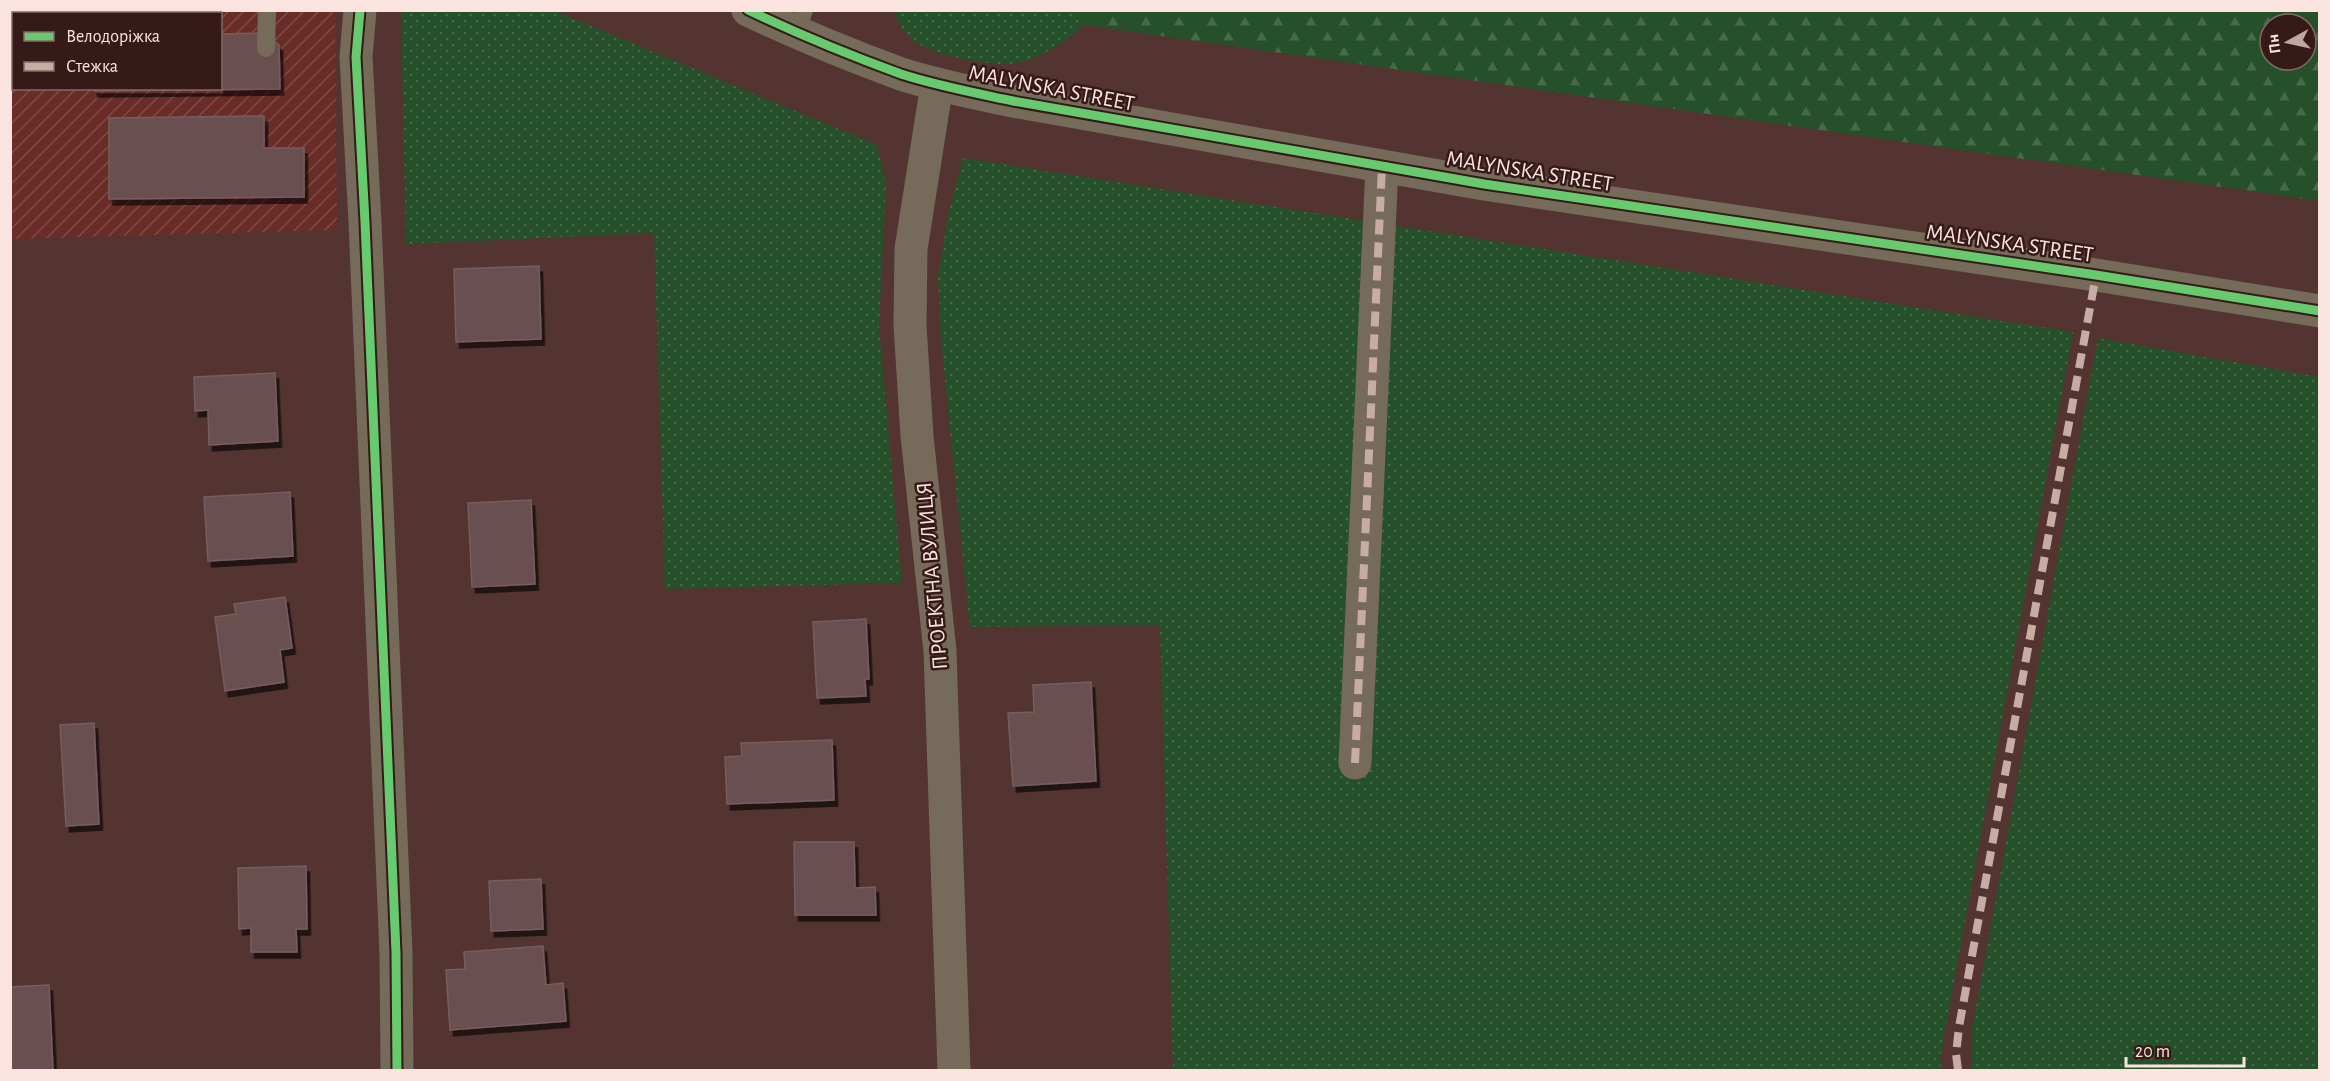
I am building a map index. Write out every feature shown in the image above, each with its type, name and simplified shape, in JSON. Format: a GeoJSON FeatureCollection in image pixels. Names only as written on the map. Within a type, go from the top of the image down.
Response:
{"type":"FeatureCollection","features":[{"type":"Feature","properties":{"kind":"street"},"geometry":{"type":"LineString","coordinates":[[360,10],[356,57],[395,929],[397,1071]]}},
{"type":"Feature","properties":{"kind":"street","name":"MALYNSKA STREET"},"geometry":{"type":"LineString","coordinates":[[748,10],[800,22],[902,74],[1013,101],[1484,184],[2085,273],[2319,311]]}},
{"type":"Feature","properties":{"kind":"street","name":"ПРОЕКТНА ВУЛИЦЯ"},"geometry":{"type":"LineString","coordinates":[[937,84],[911,249],[910,325],[917,436],[940,651],[954,1071]]}},
{"type":"Feature","properties":{"kind":"street"},"geometry":{"type":"LineString","coordinates":[[1355,764],[1382,166]]}},
{"type":"Feature","properties":{"kind":"lane"},"geometry":{"type":"LineString","coordinates":[[266,48],[267,10]]}},
{"type":"Feature","properties":{"kind":"shaded area"},"geometry":{"type":"Polygon","coordinates":[[[10,11],[335,11],[337,230],[11,239],[10,11]]]}},
{"type":"Feature","properties":{"kind":"green space"},"geometry":{"type":"Polygon","coordinates":[[[401,11],[555,11],[877,145],[886,184],[879,327],[902,583],[665,589],[654,233],[406,244],[401,11]]]}},
{"type":"Feature","properties":{"kind":"green space"},"geometry":{"type":"Polygon","coordinates":[[[893,11],[1081,11],[1084,25],[1061,43],[1026,61],[1006,64],[977,62],[918,44],[905,32],[893,11]]]}},
{"type":"Feature","properties":{"kind":"green space"},"geometry":{"type":"Polygon","coordinates":[[[1081,11],[2319,11],[2319,201],[1084,25],[1081,11]]]}},
{"type":"Feature","properties":{"kind":"green space"},"geometry":{"type":"Polygon","coordinates":[[[963,158],[2073,332],[1940,1059],[1942,1070],[1173,1070],[1160,625],[970,627],[941,340],[938,277],[949,211],[963,158]]]}},
{"type":"Feature","properties":{"kind":"green space"},"geometry":{"type":"Polygon","coordinates":[[[2098,338],[2319,377],[2319,1070],[1972,1070],[1972,1029],[2098,338]]]}},
{"type":"Feature","properties":{"kind":"building"},"geometry":{"type":"Polygon","coordinates":[[[10,10],[66,10],[66,12],[12,12],[12,60],[10,60],[10,10]]]}},
{"type":"Feature","properties":{"kind":"building"},"geometry":{"type":"Polygon","coordinates":[[[93,10],[149,10],[149,12],[93,12],[93,10]]]}},
{"type":"Feature","properties":{"kind":"building"},"geometry":{"type":"Polygon","coordinates":[[[263,33],[279,45],[280,89],[222,90],[222,34],[263,33]]]}},
{"type":"Feature","properties":{"kind":"building"},"geometry":{"type":"Polygon","coordinates":[[[94,90],[187,90],[94,91],[94,90]]]}},
{"type":"Feature","properties":{"kind":"building"},"geometry":{"type":"Polygon","coordinates":[[[264,116],[264,148],[304,148],[304,197],[109,199],[109,118],[264,116]]]}},
{"type":"Feature","properties":{"kind":"building"},"geometry":{"type":"Polygon","coordinates":[[[539,266],[541,339],[456,342],[454,269],[539,266]]]}},
{"type":"Feature","properties":{"kind":"building"},"geometry":{"type":"Polygon","coordinates":[[[275,373],[278,441],[209,445],[208,410],[195,411],[194,377],[275,373]]]}},
{"type":"Feature","properties":{"kind":"building"},"geometry":{"type":"Polygon","coordinates":[[[290,492],[293,556],[208,561],[204,497],[290,492]]]}},
{"type":"Feature","properties":{"kind":"building"},"geometry":{"type":"Polygon","coordinates":[[[531,500],[535,584],[472,587],[468,503],[531,500]]]}},
{"type":"Feature","properties":{"kind":"building"},"geometry":{"type":"Polygon","coordinates":[[[285,597],[292,648],[280,650],[284,682],[225,691],[215,617],[236,614],[234,604],[285,597]]]}},
{"type":"Feature","properties":{"kind":"building"},"geometry":{"type":"Polygon","coordinates":[[[866,619],[869,679],[865,679],[866,696],[817,698],[813,622],[866,619]]]}},
{"type":"Feature","properties":{"kind":"building"},"geometry":{"type":"Polygon","coordinates":[[[1091,682],[1096,781],[1013,786],[1008,713],[1034,712],[1033,685],[1091,682]]]}},
{"type":"Feature","properties":{"kind":"building"},"geometry":{"type":"Polygon","coordinates":[[[94,723],[99,824],[66,826],[60,725],[94,723]]]}},
{"type":"Feature","properties":{"kind":"building"},"geometry":{"type":"Polygon","coordinates":[[[832,740],[834,800],[727,804],[725,757],[742,756],[741,743],[832,740]]]}},
{"type":"Feature","properties":{"kind":"building"},"geometry":{"type":"Polygon","coordinates":[[[794,842],[854,842],[855,888],[875,887],[876,915],[795,915],[794,842]]]}},
{"type":"Feature","properties":{"kind":"building"},"geometry":{"type":"Polygon","coordinates":[[[306,866],[307,929],[296,929],[297,952],[251,952],[251,928],[239,929],[238,868],[306,866]]]}},
{"type":"Feature","properties":{"kind":"building"},"geometry":{"type":"Polygon","coordinates":[[[541,879],[543,929],[491,931],[489,881],[541,879]]]}},
{"type":"Feature","properties":{"kind":"building"},"geometry":{"type":"Polygon","coordinates":[[[543,946],[546,985],[563,983],[566,1021],[450,1030],[446,970],[465,969],[464,952],[543,946]]]}},
{"type":"Feature","properties":{"kind":"building"},"geometry":{"type":"Polygon","coordinates":[[[49,985],[53,1070],[10,1070],[10,987],[49,985]]]}},
{"type":"Feature","properties":{"kind":"marked path"},"geometry":{"type":"LineString","coordinates":[[1355,763],[1382,166]]}},
{"type":"Feature","properties":{"kind":"marked path"},"geometry":{"type":"LineString","coordinates":[[1958,1070],[1956,1054],[1959,1027],[2096,275]]}},
{"type":"Feature","properties":{"kind":"cycle path"},"geometry":{"type":"LineString","coordinates":[[360,10],[356,57],[396,953],[397,1070]]}},
{"type":"Feature","properties":{"kind":"cycle path"},"geometry":{"type":"LineString","coordinates":[[748,10],[824,44],[901,74],[943,86],[1013,101],[1484,184],[2096,275],[2320,311]]}}]}
